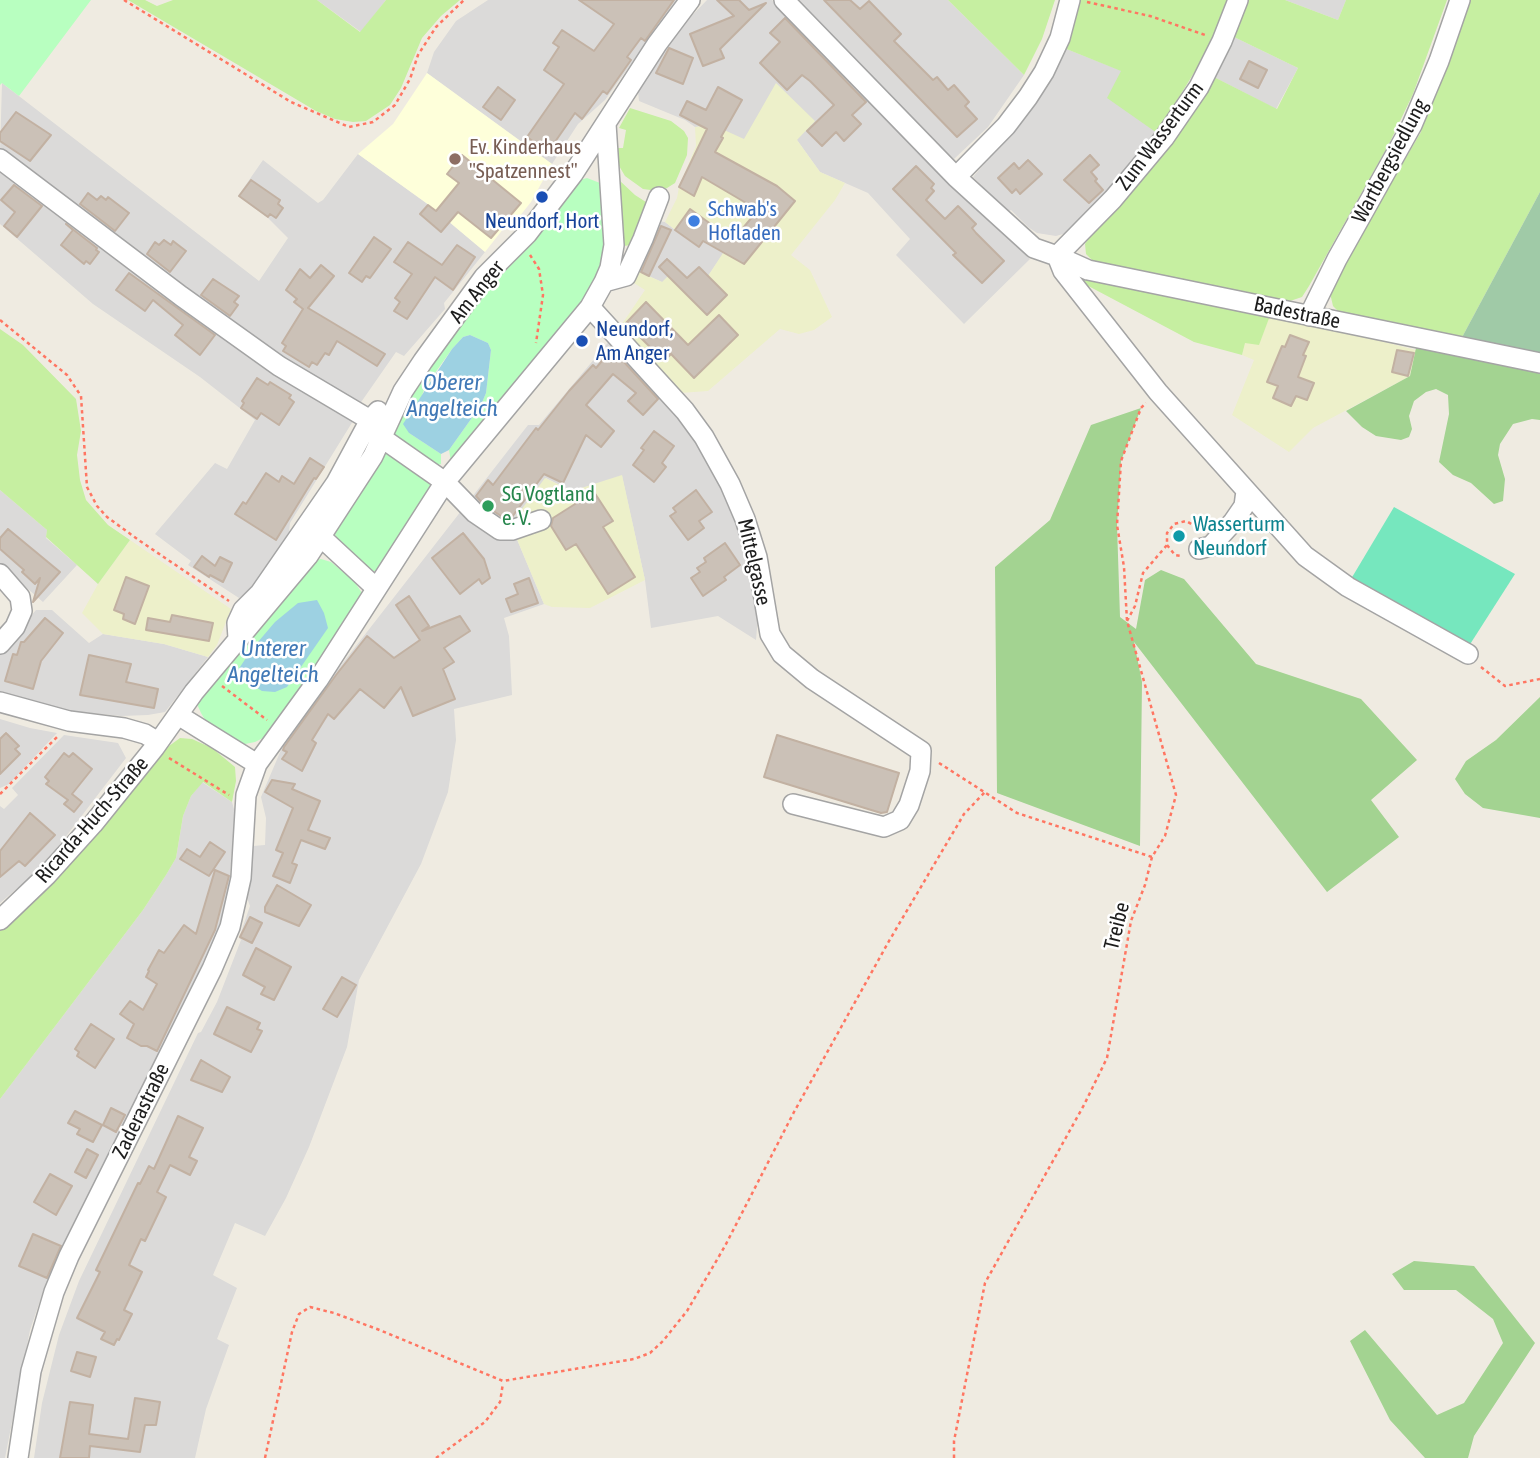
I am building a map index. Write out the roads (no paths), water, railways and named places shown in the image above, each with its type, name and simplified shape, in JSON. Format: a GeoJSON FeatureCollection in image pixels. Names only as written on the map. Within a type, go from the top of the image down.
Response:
{"type":"FeatureCollection","features":[{"type":"Feature","properties":{"kind":"street","name":"Am Anger"},"geometry":{"type":"LineString","coordinates":[[178,715],[321,537],[373,456],[403,391],[484,277],[520,241],[573,173],[657,44],[690,0]]}},
{"type":"Feature","properties":{"kind":"street","name":"Badestraße"},"geometry":{"type":"LineString","coordinates":[[784,0],[956,177],[1034,248],[1088,270],[1540,363]]}},
{"type":"Feature","properties":{"kind":"street"},"geometry":{"type":"LineString","coordinates":[[956,177],[1006,126],[1028,97],[1044,72],[1060,37],[1070,0]]}},
{"type":"Feature","properties":{"kind":"street","name":"Zum Wasserturm"},"geometry":{"type":"LineString","coordinates":[[1057,256],[1113,199],[1164,138],[1199,87],[1222,41],[1238,0]]}},
{"type":"Feature","properties":{"kind":"street","name":"Wartbergsiedlung"},"geometry":{"type":"LineString","coordinates":[[1309,316],[1336,259],[1412,125],[1439,61],[1460,0]]}},
{"type":"Feature","properties":{"kind":"street"},"geometry":{"type":"LineString","coordinates":[[178,715],[257,764],[318,680],[445,482],[590,307],[610,268],[614,245],[606,124]]}},
{"type":"Feature","properties":{"kind":"street"},"geometry":{"type":"LineString","coordinates":[[0,159],[268,358],[326,396],[370,420]]}},
{"type":"Feature","properties":{"kind":"street"},"geometry":{"type":"LineString","coordinates":[[604,282],[626,276],[659,197]]}},
{"type":"Feature","properties":{"kind":"street"},"geometry":{"type":"LineString","coordinates":[[1057,256],[1063,271],[1158,392],[1305,556],[1348,587],[1468,654]]}},
{"type":"Feature","properties":{"kind":"street","name":"Mittelgasse"},"geometry":{"type":"LineString","coordinates":[[590,307],[685,411],[704,437],[746,519],[757,557],[770,634],[782,654],[812,679],[921,751],[920,771],[909,805],[900,820],[884,827],[793,804]]}},
{"type":"Feature","properties":{"kind":"street","name":"Am Anger"},"geometry":{"type":"LineString","coordinates":[[238,638],[237,623],[243,610],[260,593],[336,483],[370,420],[386,403],[403,391]]}},
{"type":"Feature","properties":{"kind":"street"},"geometry":{"type":"LineString","coordinates":[[382,438],[445,482],[474,513],[500,530],[512,530],[541,520]]}},
{"type":"Feature","properties":{"kind":"street"},"geometry":{"type":"LineString","coordinates":[[1199,549],[1211,546],[1233,522],[1244,506],[1246,491]]}},
{"type":"Feature","properties":{"kind":"street"},"geometry":{"type":"LineString","coordinates":[[321,537],[376,588]]}},
{"type":"Feature","properties":{"kind":"street"},"geometry":{"type":"LineString","coordinates":[[0,574],[20,597],[22,611],[15,627],[0,644]]}},
{"type":"Feature","properties":{"kind":"street"},"geometry":{"type":"LineString","coordinates":[[0,702],[69,721],[124,728],[145,734],[156,744]]}},
{"type":"Feature","properties":{"kind":"street","name":"Ricarda-Huch-Straße"},"geometry":{"type":"LineString","coordinates":[[0,920],[47,876],[75,844],[178,715]]}},
{"type":"Feature","properties":{"kind":"street","name":"Zaderastraße"},"geometry":{"type":"LineString","coordinates":[[18,1458],[31,1371],[54,1292],[69,1256],[212,969],[230,927],[241,878],[246,795],[257,764]]}},
{"type":"Feature","properties":{"kind":"water","name":"Oberer Angelteich"},"geometry":{"type":"Polygon","coordinates":[[[470,335],[488,343],[491,350],[486,393],[481,405],[449,450],[441,454],[409,433],[403,424],[452,349],[463,337],[470,335]]]}},
{"type":"Feature","properties":{"kind":"water","name":"Unterer Angelteich"},"geometry":{"type":"Polygon","coordinates":[[[317,600],[328,628],[287,687],[275,692],[262,691],[243,679],[238,670],[275,622],[298,603],[317,600]]]}},
{"type":"Feature","properties":{"kind":"place","name":"Ev. Kinderhaus \"Spatzennest\""},"geometry":{"type":"Point","coordinates":[455,159]}},
{"type":"Feature","properties":{"kind":"place","name":"Neundorf, Hort"},"geometry":{"type":"Point","coordinates":[542,197]}},
{"type":"Feature","properties":{"kind":"place","name":"Schwab's Hofladen"},"geometry":{"type":"Point","coordinates":[694,221]}},
{"type":"Feature","properties":{"kind":"place","name":"Neundorf, Am Anger"},"geometry":{"type":"Point","coordinates":[582,341]}},
{"type":"Feature","properties":{"kind":"place","name":"SG Vogtland e. V."},"geometry":{"type":"Point","coordinates":[488,506]}},
{"type":"Feature","properties":{"kind":"place","name":"Wasserturm Neundorf"},"geometry":{"type":"Point","coordinates":[1179,536]}}]}
